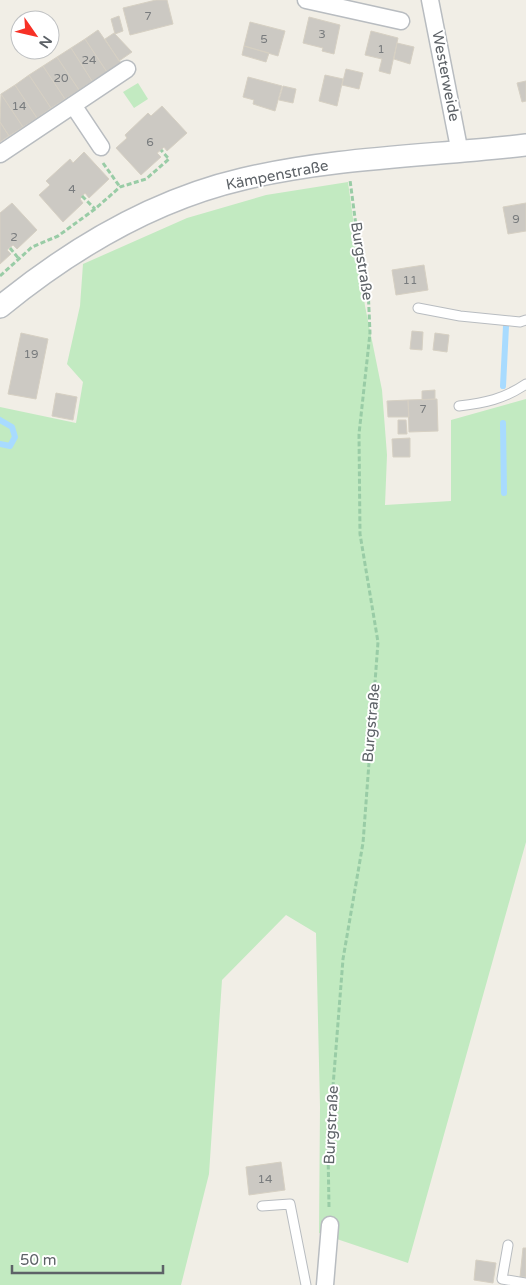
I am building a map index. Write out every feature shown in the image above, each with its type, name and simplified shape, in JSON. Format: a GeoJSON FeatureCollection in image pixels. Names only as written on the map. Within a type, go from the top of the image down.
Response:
{"type":"FeatureCollection","features":[{"type":"Feature","properties":{"kind":"street"},"geometry":{"type":"LineString","coordinates":[[306,0],[401,21]]}},
{"type":"Feature","properties":{"kind":"street","name":"Westerweide"},"geometry":{"type":"LineString","coordinates":[[430,0],[460,153]]}},
{"type":"Feature","properties":{"kind":"street"},"geometry":{"type":"LineString","coordinates":[[0,154],[127,69]]}},
{"type":"Feature","properties":{"kind":"street"},"geometry":{"type":"LineString","coordinates":[[73,105],[101,147]]}},
{"type":"Feature","properties":{"kind":"street","name":"Kämpenstraße"},"geometry":{"type":"LineString","coordinates":[[0,306],[76,249],[183,197],[243,179],[347,162],[460,153],[526,145]]}},
{"type":"Feature","properties":{"kind":"street"},"geometry":{"type":"LineString","coordinates":[[325,1285],[330,1225]]}},
{"type":"Feature","properties":{"kind":"lane"},"geometry":{"type":"LineString","coordinates":[[418,308],[460,316],[520,322],[526,320]]}},
{"type":"Feature","properties":{"kind":"lane"},"geometry":{"type":"LineString","coordinates":[[459,406],[491,402],[512,394],[526,384]]}},
{"type":"Feature","properties":{"kind":"lane"},"geometry":{"type":"LineString","coordinates":[[262,1206],[290,1204],[306,1285]]}},
{"type":"Feature","properties":{"kind":"lane"},"geometry":{"type":"LineString","coordinates":[[508,1245],[502,1279],[526,1283]]}},
{"type":"Feature","properties":{"kind":"path"},"geometry":{"type":"LineString","coordinates":[[101,147],[95,152],[120,187]]}},
{"type":"Feature","properties":{"kind":"path"},"geometry":{"type":"LineString","coordinates":[[0,276],[32,247],[58,236],[95,209],[120,187],[146,179],[169,159],[160,150]]}},
{"type":"Feature","properties":{"kind":"path","name":"Burgstraße"},"geometry":{"type":"LineString","coordinates":[[330,1225],[329,1130],[343,959],[363,843],[378,642],[360,534],[359,434],[370,333],[368,286],[358,240],[347,162]]}},
{"type":"Feature","properties":{"kind":"path"},"geometry":{"type":"LineString","coordinates":[[82,196],[95,209]]}},
{"type":"Feature","properties":{"kind":"path"},"geometry":{"type":"LineString","coordinates":[[10,248],[19,258]]}},
{"type":"Feature","properties":{"kind":"green space"},"geometry":{"type":"Polygon","coordinates":[[[138,83],[148,99],[134,108],[123,92],[138,83]]]}},
{"type":"Feature","properties":{"kind":"green space"},"geometry":{"type":"Polygon","coordinates":[[[348,182],[365,306],[382,390],[387,455],[385,505],[451,501],[451,420],[526,399],[526,842],[408,1263],[319,1233],[320,1107],[316,933],[286,915],[222,980],[209,1174],[181,1285],[0,1285],[0,407],[76,423],[83,382],[67,364],[80,306],[83,264],[187,218],[266,195],[348,182]]]}},
{"type":"Feature","properties":{"kind":"building"},"geometry":{"type":"Polygon","coordinates":[[[156,0],[167,0],[173,24],[130,35],[123,8],[156,0]]]}},
{"type":"Feature","properties":{"kind":"building"},"geometry":{"type":"Polygon","coordinates":[[[119,16],[123,31],[115,34],[111,19],[119,16]]]}},
{"type":"Feature","properties":{"kind":"building"},"geometry":{"type":"Polygon","coordinates":[[[309,17],[340,25],[334,54],[322,51],[323,48],[303,43],[309,17]]]}},
{"type":"Feature","properties":{"kind":"building"},"geometry":{"type":"Polygon","coordinates":[[[250,22],[285,31],[278,56],[244,46],[250,22]]]}},
{"type":"Feature","properties":{"kind":"building"},"geometry":{"type":"Polygon","coordinates":[[[98,30],[121,63],[107,72],[85,39],[98,30]]]}},
{"type":"Feature","properties":{"kind":"building"},"geometry":{"type":"Polygon","coordinates":[[[371,31],[398,38],[390,74],[379,71],[382,59],[365,55],[371,31]]]}},
{"type":"Feature","properties":{"kind":"building"},"geometry":{"type":"Polygon","coordinates":[[[114,33],[132,52],[119,61],[105,39],[114,33]]]}},
{"type":"Feature","properties":{"kind":"building"},"geometry":{"type":"Polygon","coordinates":[[[85,39],[107,72],[92,81],[71,48],[85,39]]]}},
{"type":"Feature","properties":{"kind":"building"},"geometry":{"type":"Polygon","coordinates":[[[397,43],[414,47],[410,64],[394,59],[397,43]]]}},
{"type":"Feature","properties":{"kind":"building"},"geometry":{"type":"Polygon","coordinates":[[[244,46],[269,53],[266,62],[242,55],[244,46]]]}},
{"type":"Feature","properties":{"kind":"building"},"geometry":{"type":"Polygon","coordinates":[[[71,48],[92,81],[79,90],[59,60],[60,55],[71,48]]]}},
{"type":"Feature","properties":{"kind":"building"},"geometry":{"type":"Polygon","coordinates":[[[52,60],[59,60],[79,90],[65,99],[43,66],[52,60]]]}},
{"type":"Feature","properties":{"kind":"building"},"geometry":{"type":"Polygon","coordinates":[[[43,66],[65,99],[51,108],[29,75],[43,66]]]}},
{"type":"Feature","properties":{"kind":"building"},"geometry":{"type":"Polygon","coordinates":[[[346,69],[363,73],[359,89],[342,85],[346,69]]]}},
{"type":"Feature","properties":{"kind":"building"},"geometry":{"type":"Polygon","coordinates":[[[29,75],[51,108],[37,118],[15,85],[29,75]]]}},
{"type":"Feature","properties":{"kind":"building"},"geometry":{"type":"Polygon","coordinates":[[[325,75],[343,79],[337,106],[319,101],[325,75]]]}},
{"type":"Feature","properties":{"kind":"building"},"geometry":{"type":"Polygon","coordinates":[[[248,77],[282,86],[275,111],[253,104],[254,100],[243,97],[248,77]]]}},
{"type":"Feature","properties":{"kind":"building"},"geometry":{"type":"Polygon","coordinates":[[[526,81],[526,101],[522,102],[517,83],[526,81]]]}},
{"type":"Feature","properties":{"kind":"building"},"geometry":{"type":"Polygon","coordinates":[[[15,85],[37,118],[23,127],[1,94],[15,85]]]}},
{"type":"Feature","properties":{"kind":"building"},"geometry":{"type":"Polygon","coordinates":[[[283,86],[296,89],[293,103],[279,100],[283,86]]]}},
{"type":"Feature","properties":{"kind":"building"},"geometry":{"type":"Polygon","coordinates":[[[1,94],[23,127],[9,136],[0,122],[1,94]]]}},
{"type":"Feature","properties":{"kind":"building"},"geometry":{"type":"Polygon","coordinates":[[[162,106],[187,133],[167,151],[164,147],[157,153],[161,157],[141,175],[116,148],[127,138],[125,135],[148,113],[151,116],[162,106]]]}},
{"type":"Feature","properties":{"kind":"building"},"geometry":{"type":"Polygon","coordinates":[[[0,122],[9,136],[0,142],[0,122]]]}},
{"type":"Feature","properties":{"kind":"building"},"geometry":{"type":"Polygon","coordinates":[[[84,152],[109,179],[89,198],[85,193],[80,199],[83,203],[63,222],[39,195],[50,185],[46,181],[70,159],[73,163],[84,152]]]}},
{"type":"Feature","properties":{"kind":"building"},"geometry":{"type":"Polygon","coordinates":[[[12,203],[37,230],[17,249],[13,245],[7,250],[11,254],[0,264],[0,213],[12,203]]]}},
{"type":"Feature","properties":{"kind":"building"},"geometry":{"type":"Polygon","coordinates":[[[526,203],[526,231],[508,234],[503,207],[526,203]]]}},
{"type":"Feature","properties":{"kind":"building"},"geometry":{"type":"Polygon","coordinates":[[[424,265],[428,290],[396,295],[392,270],[424,265]]]}},
{"type":"Feature","properties":{"kind":"building"},"geometry":{"type":"Polygon","coordinates":[[[412,331],[423,332],[422,350],[410,349],[412,331]]]}},
{"type":"Feature","properties":{"kind":"building"},"geometry":{"type":"Polygon","coordinates":[[[21,333],[48,339],[36,399],[8,394],[21,333]]]}},
{"type":"Feature","properties":{"kind":"building"},"geometry":{"type":"Polygon","coordinates":[[[435,333],[449,335],[447,352],[433,350],[435,333]]]}},
{"type":"Feature","properties":{"kind":"building"},"geometry":{"type":"Polygon","coordinates":[[[435,390],[435,399],[422,400],[422,391],[435,390]]]}},
{"type":"Feature","properties":{"kind":"building"},"geometry":{"type":"Polygon","coordinates":[[[56,393],[77,397],[73,420],[52,416],[56,393]]]}},
{"type":"Feature","properties":{"kind":"building"},"geometry":{"type":"Polygon","coordinates":[[[437,399],[438,431],[409,432],[408,400],[437,399]]]}},
{"type":"Feature","properties":{"kind":"building"},"geometry":{"type":"Polygon","coordinates":[[[408,400],[409,417],[388,417],[387,401],[408,400]]]}},
{"type":"Feature","properties":{"kind":"building"},"geometry":{"type":"Polygon","coordinates":[[[398,420],[406,420],[407,434],[398,434],[398,420]]]}},
{"type":"Feature","properties":{"kind":"building"},"geometry":{"type":"Polygon","coordinates":[[[410,438],[410,457],[393,457],[392,439],[410,438]]]}},
{"type":"Feature","properties":{"kind":"building"},"geometry":{"type":"Polygon","coordinates":[[[281,1162],[285,1190],[249,1195],[246,1167],[281,1162]]]}},
{"type":"Feature","properties":{"kind":"building"},"geometry":{"type":"Polygon","coordinates":[[[523,1248],[526,1248],[526,1277],[520,1277],[523,1248]]]}},
{"type":"Feature","properties":{"kind":"building"},"geometry":{"type":"Polygon","coordinates":[[[476,1260],[496,1263],[493,1283],[474,1280],[476,1260]]]}},
{"type":"Feature","properties":{"kind":"waterway"},"geometry":{"type":"LineString","coordinates":[[503,386],[506,326]]}},
{"type":"Feature","properties":{"kind":"waterway"},"geometry":{"type":"LineString","coordinates":[[0,420],[12,427],[15,437],[10,446],[0,444]]}},
{"type":"Feature","properties":{"kind":"waterway"},"geometry":{"type":"LineString","coordinates":[[503,423],[504,493]]}}]}
